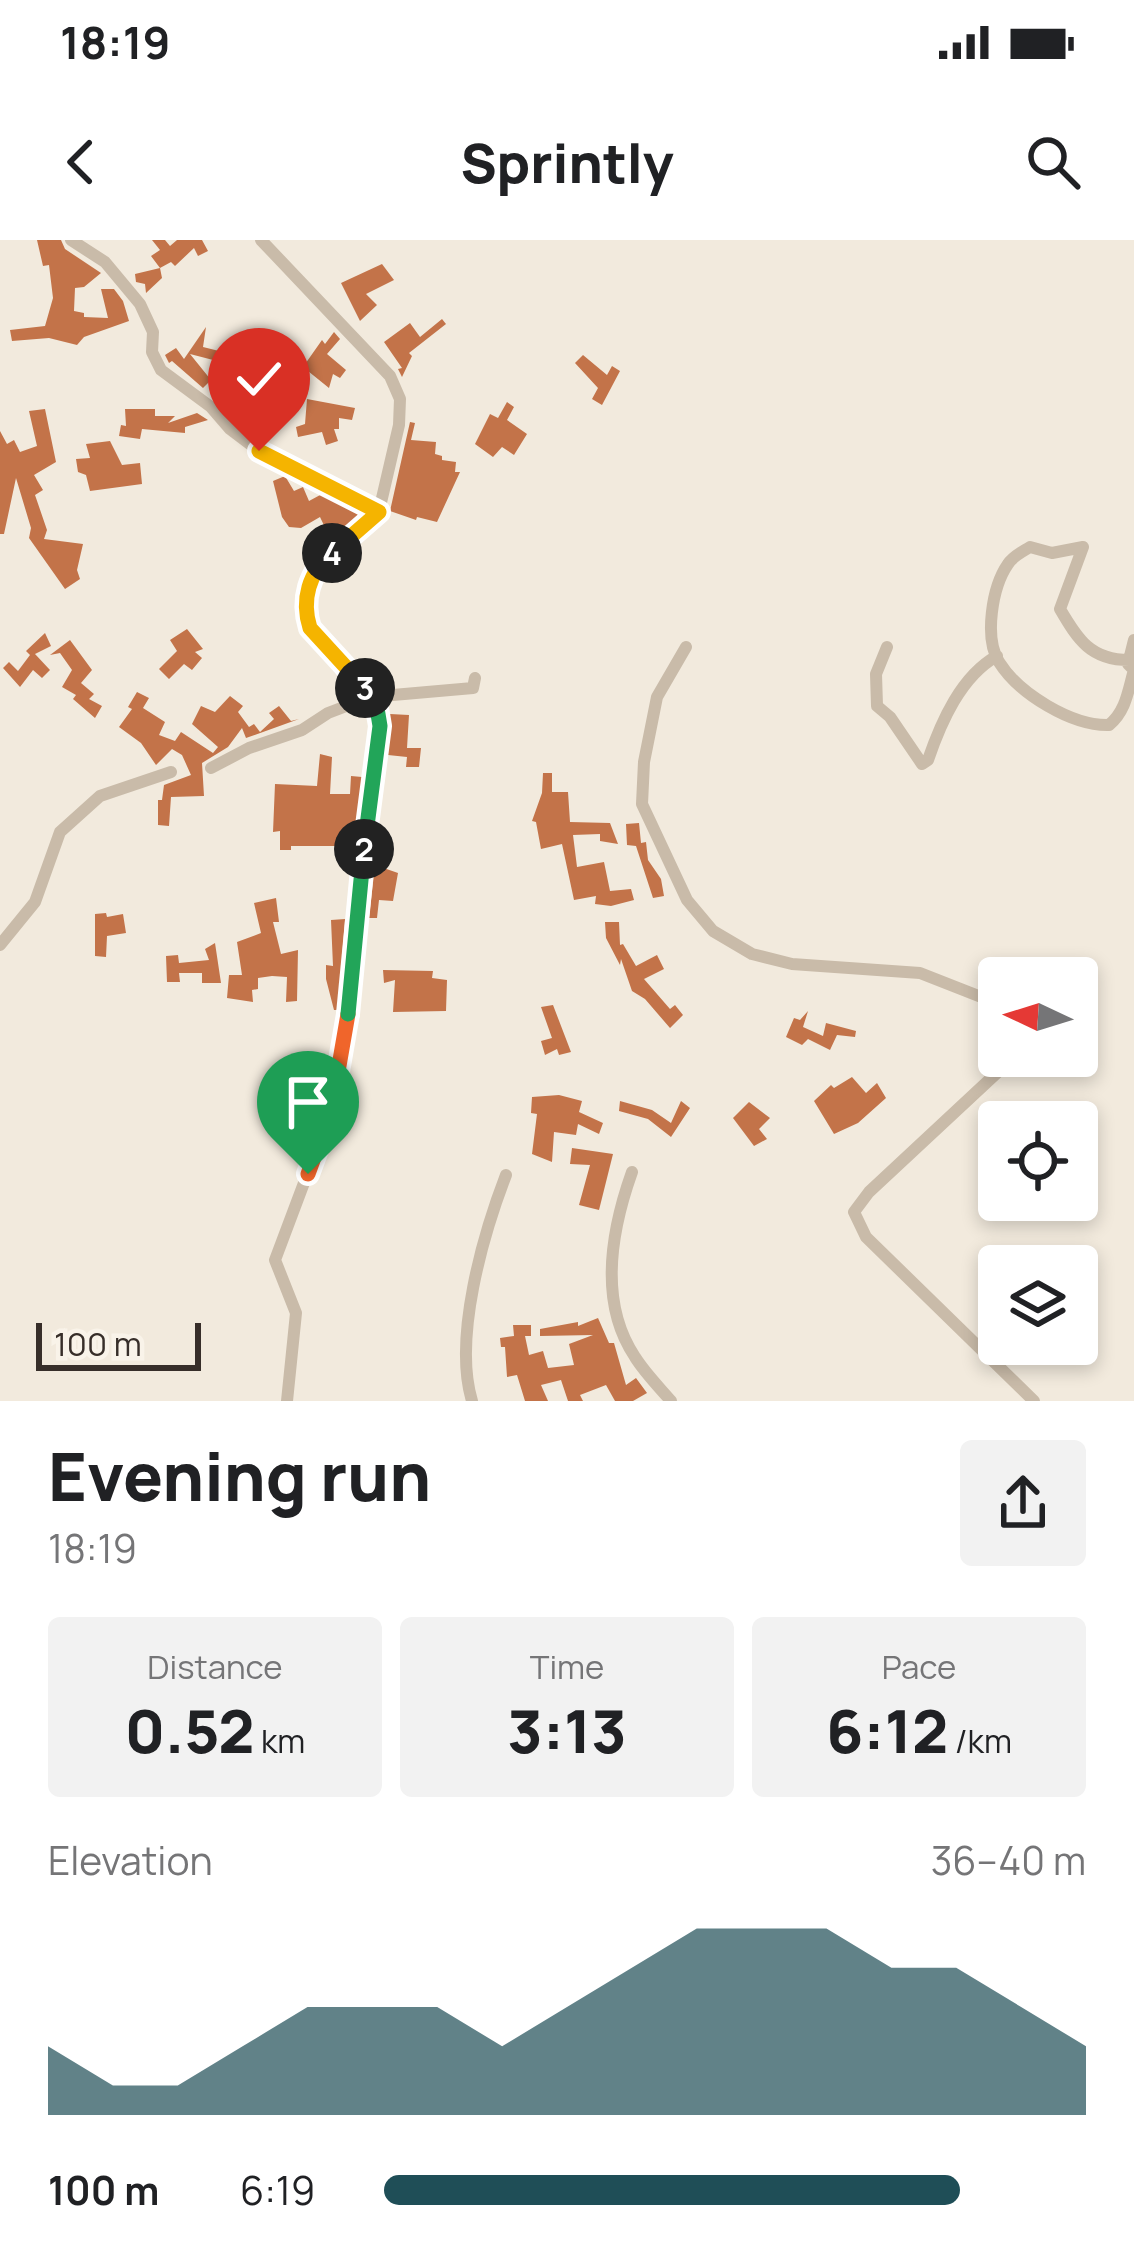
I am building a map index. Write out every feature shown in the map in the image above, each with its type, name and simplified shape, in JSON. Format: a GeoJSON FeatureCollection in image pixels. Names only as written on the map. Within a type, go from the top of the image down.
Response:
{"type":"FeatureCollection","features":[{"type":"Feature","properties":{"kind":"street"},"geometry":{"type":"LineString","coordinates":[[71,240],[105,262],[140,304],[153,332],[152,352],[161,370],[259,451],[379,512]]}},
{"type":"Feature","properties":{"kind":"street"},"geometry":{"type":"LineString","coordinates":[[262,240],[394,382],[400,399],[379,512],[314,572],[308,586],[310,628],[370,697],[380,726],[346,1031],[331,1112],[275,1261],[296,1313],[287,1401]]}},
{"type":"Feature","properties":{"kind":"street"},"geometry":{"type":"LineString","coordinates":[[1129,660],[1107,660],[1088,648],[1060,609],[1083,547],[1052,553],[1030,547],[1010,559],[998,584],[991,642],[1014,678],[1052,710],[1090,726],[1109,725],[1121,714],[1134,670],[1129,660],[1134,640]]}},
{"type":"Feature","properties":{"kind":"street"},"geometry":{"type":"LineString","coordinates":[[686,647],[657,697],[644,762],[642,804],[687,900],[713,931],[752,954],[792,964],[920,973],[978,996]]}},
{"type":"Feature","properties":{"kind":"street"},"geometry":{"type":"LineString","coordinates":[[887,647],[876,674],[877,706],[922,764],[977,667],[997,656]]}},
{"type":"Feature","properties":{"kind":"street"},"geometry":{"type":"LineString","coordinates":[[211,768],[370,697],[473,688],[475,679]]}},
{"type":"Feature","properties":{"kind":"street"},"geometry":{"type":"LineString","coordinates":[[0,945],[34,902],[60,832],[100,796],[170,772]]}},
{"type":"Feature","properties":{"kind":"street"},"geometry":{"type":"LineString","coordinates":[[992,1077],[868,1192],[854,1212],[866,1237],[1034,1401]]}},
{"type":"Feature","properties":{"kind":"street"},"geometry":{"type":"LineString","coordinates":[[632,1172],[613,1241],[614,1304],[622,1335],[635,1358],[671,1401]]}},
{"type":"Feature","properties":{"kind":"street"},"geometry":{"type":"LineString","coordinates":[[472,1401],[468,1343],[482,1239],[506,1175]]}},
{"type":"Feature","properties":{"kind":"building"},"geometry":{"type":"Polygon","coordinates":[[[37,240],[61,240],[65,249],[101,273],[84,287],[75,288],[74,311],[84,317],[108,318],[101,289],[114,289],[129,321],[84,337],[77,345],[49,338],[12,341],[10,330],[45,326],[53,298],[49,265],[43,266],[37,240]]]}},
{"type":"Feature","properties":{"kind":"building"},"geometry":{"type":"Polygon","coordinates":[[[152,240],[165,240],[170,246],[177,240],[202,240],[208,251],[198,256],[194,248],[175,266],[171,262],[160,268],[151,256],[160,250],[152,240]]]}},
{"type":"Feature","properties":{"kind":"building"},"geometry":{"type":"Polygon","coordinates":[[[382,264],[394,280],[366,294],[377,305],[360,321],[341,283],[382,264]]]}},
{"type":"Feature","properties":{"kind":"building"},"geometry":{"type":"Polygon","coordinates":[[[160,268],[162,278],[146,293],[145,284],[136,282],[135,274],[160,268]]]}},
{"type":"Feature","properties":{"kind":"building"},"geometry":{"type":"Polygon","coordinates":[[[442,319],[446,324],[409,353],[412,356],[402,377],[398,369],[402,368],[384,342],[410,323],[420,337],[442,319]]]}},
{"type":"Feature","properties":{"kind":"building"},"geometry":{"type":"Polygon","coordinates":[[[206,327],[203,347],[219,351],[217,361],[190,354],[211,380],[203,388],[165,355],[176,348],[184,359],[206,327]]]}},
{"type":"Feature","properties":{"kind":"building"},"geometry":{"type":"Polygon","coordinates":[[[334,332],[340,339],[327,354],[346,370],[340,378],[333,374],[329,388],[303,367],[322,340],[325,344],[334,332]]]}},
{"type":"Feature","properties":{"kind":"building"},"geometry":{"type":"Polygon","coordinates":[[[583,355],[607,375],[612,366],[620,371],[602,405],[592,399],[598,388],[575,363],[583,355]]]}},
{"type":"Feature","properties":{"kind":"building"},"geometry":{"type":"Polygon","coordinates":[[[307,399],[355,408],[352,420],[339,418],[339,429],[334,429],[338,441],[326,445],[322,432],[298,437],[296,427],[305,424],[307,399]]]}},
{"type":"Feature","properties":{"kind":"building"},"geometry":{"type":"Polygon","coordinates":[[[507,402],[514,407],[507,420],[527,434],[514,455],[502,447],[493,457],[475,444],[490,414],[498,418],[507,402]]]}},
{"type":"Feature","properties":{"kind":"building"},"geometry":{"type":"Polygon","coordinates":[[[45,409],[56,462],[34,475],[43,490],[35,495],[47,530],[44,539],[83,544],[77,570],[80,579],[65,589],[29,538],[31,528],[16,478],[4,534],[0,534],[0,431],[7,444],[14,440],[20,452],[37,446],[29,411],[45,409]]]}},
{"type":"Feature","properties":{"kind":"building"},"geometry":{"type":"Polygon","coordinates":[[[125,409],[155,409],[155,416],[175,416],[168,423],[197,413],[208,420],[185,427],[185,433],[142,429],[140,439],[119,436],[121,425],[126,426],[125,409]]]}},
{"type":"Feature","properties":{"kind":"building"},"geometry":{"type":"Polygon","coordinates":[[[410,422],[415,423],[411,440],[436,442],[435,454],[456,462],[455,472],[460,472],[437,522],[390,511],[410,422]]]}},
{"type":"Feature","properties":{"kind":"building"},"geometry":{"type":"Polygon","coordinates":[[[110,441],[122,465],[140,463],[142,484],[90,491],[76,459],[90,458],[86,444],[110,441]]]}},
{"type":"Feature","properties":{"kind":"building"},"geometry":{"type":"Polygon","coordinates":[[[285,476],[294,491],[303,487],[309,501],[322,494],[361,514],[330,538],[320,517],[301,528],[289,527],[273,481],[285,476]]]}},
{"type":"Feature","properties":{"kind":"building"},"geometry":{"type":"Polygon","coordinates":[[[187,629],[203,649],[195,652],[202,658],[192,670],[184,664],[169,679],[159,669],[177,651],[170,640],[187,629]]]}},
{"type":"Feature","properties":{"kind":"building"},"geometry":{"type":"Polygon","coordinates":[[[45,633],[51,646],[35,654],[50,670],[42,678],[33,670],[20,687],[3,668],[9,662],[18,671],[30,655],[26,651],[45,633]]]}},
{"type":"Feature","properties":{"kind":"building"},"geometry":{"type":"Polygon","coordinates":[[[70,640],[92,670],[81,683],[94,694],[89,699],[102,706],[95,718],[73,699],[76,695],[62,687],[72,670],[60,653],[50,655],[70,640]]]}},
{"type":"Feature","properties":{"kind":"building"},"geometry":{"type":"Polygon","coordinates":[[[137,692],[149,698],[143,708],[165,722],[159,735],[175,741],[181,732],[213,753],[218,747],[192,724],[201,706],[215,712],[230,696],[243,706],[238,712],[249,727],[254,724],[260,732],[274,719],[269,713],[279,706],[291,721],[299,719],[246,738],[242,728],[228,747],[202,763],[204,796],[171,797],[169,826],[158,825],[158,800],[162,800],[164,785],[191,775],[182,755],[172,749],[156,765],[141,743],[119,727],[137,692]]]}},
{"type":"Feature","properties":{"kind":"building"},"geometry":{"type":"Polygon","coordinates":[[[390,714],[409,715],[407,748],[421,748],[419,767],[406,767],[407,757],[388,755],[390,714]]]}},
{"type":"Feature","properties":{"kind":"building"},"geometry":{"type":"Polygon","coordinates":[[[320,754],[332,757],[330,794],[350,794],[351,776],[362,777],[353,856],[343,855],[343,846],[280,850],[280,831],[273,832],[275,784],[317,786],[320,754]]]}},
{"type":"Feature","properties":{"kind":"building"},"geometry":{"type":"Polygon","coordinates":[[[543,773],[552,773],[552,792],[568,792],[570,822],[610,823],[618,844],[600,841],[600,834],[573,835],[577,867],[604,862],[610,891],[631,889],[634,900],[611,906],[595,904],[596,896],[574,900],[562,844],[541,849],[532,821],[543,773]]]}},
{"type":"Feature","properties":{"kind":"building"},"geometry":{"type":"Polygon","coordinates":[[[639,823],[641,843],[646,842],[648,860],[661,879],[664,896],[653,898],[636,846],[627,845],[626,824],[639,823]]]}},
{"type":"Feature","properties":{"kind":"building"},"geometry":{"type":"Polygon","coordinates":[[[375,865],[398,873],[393,901],[379,900],[377,918],[369,918],[375,865]]]}},
{"type":"Feature","properties":{"kind":"building"},"geometry":{"type":"Polygon","coordinates":[[[276,898],[279,922],[273,922],[281,954],[298,950],[297,1001],[286,1002],[287,977],[272,976],[258,978],[253,1002],[227,998],[229,975],[242,975],[237,942],[261,933],[254,903],[276,898]]]}},
{"type":"Feature","properties":{"kind":"building"},"geometry":{"type":"Polygon","coordinates":[[[106,913],[107,917],[123,914],[126,933],[107,936],[106,957],[95,956],[95,914],[106,913]]]}},
{"type":"Feature","properties":{"kind":"building"},"geometry":{"type":"Polygon","coordinates":[[[345,919],[338,1010],[334,1010],[326,979],[326,965],[333,966],[331,920],[345,919]]]}},
{"type":"Feature","properties":{"kind":"building"},"geometry":{"type":"Polygon","coordinates":[[[605,922],[619,922],[620,945],[636,966],[657,955],[664,969],[644,979],[670,1009],[675,1005],[683,1015],[670,1028],[632,991],[621,959],[620,965],[606,938],[605,922]]]}},
{"type":"Feature","properties":{"kind":"building"},"geometry":{"type":"Polygon","coordinates":[[[215,943],[221,983],[202,983],[202,973],[179,973],[180,982],[167,982],[166,956],[178,955],[179,963],[209,960],[205,949],[215,943]]]}},
{"type":"Feature","properties":{"kind":"building"},"geometry":{"type":"Polygon","coordinates":[[[383,970],[433,971],[432,978],[447,980],[446,1011],[393,1012],[395,980],[384,983],[383,970]]]}},
{"type":"Feature","properties":{"kind":"building"},"geometry":{"type":"Polygon","coordinates":[[[553,1005],[571,1052],[559,1055],[557,1049],[545,1055],[541,1041],[552,1038],[541,1007],[553,1005]]]}},
{"type":"Feature","properties":{"kind":"building"},"geometry":{"type":"Polygon","coordinates":[[[808,1011],[803,1027],[823,1036],[826,1023],[856,1031],[855,1037],[837,1035],[830,1050],[808,1039],[802,1045],[786,1037],[794,1018],[800,1020],[808,1011]]]}},
{"type":"Feature","properties":{"kind":"building"},"geometry":{"type":"Polygon","coordinates":[[[852,1077],[866,1093],[877,1083],[886,1098],[858,1123],[834,1134],[814,1101],[831,1085],[834,1088],[852,1077]]]}},
{"type":"Feature","properties":{"kind":"building"},"geometry":{"type":"Polygon","coordinates":[[[559,1095],[582,1101],[579,1112],[603,1123],[599,1134],[578,1124],[576,1135],[554,1132],[552,1162],[532,1154],[537,1114],[531,1113],[532,1097],[559,1095]]]}},
{"type":"Feature","properties":{"kind":"building"},"geometry":{"type":"Polygon","coordinates":[[[620,1101],[652,1110],[671,1123],[681,1101],[690,1108],[671,1137],[648,1119],[619,1111],[620,1101]]]}},
{"type":"Feature","properties":{"kind":"building"},"geometry":{"type":"Polygon","coordinates":[[[749,1102],[770,1118],[759,1129],[767,1139],[754,1146],[733,1118],[749,1102]]]}},
{"type":"Feature","properties":{"kind":"building"},"geometry":{"type":"Polygon","coordinates":[[[572,1148],[613,1154],[599,1210],[579,1205],[590,1165],[570,1164],[572,1148]]]}},
{"type":"Feature","properties":{"kind":"building"},"geometry":{"type":"Polygon","coordinates":[[[598,1318],[609,1343],[614,1343],[626,1385],[636,1378],[647,1393],[633,1401],[615,1401],[606,1385],[580,1395],[583,1401],[568,1401],[561,1380],[541,1385],[548,1401],[525,1401],[517,1375],[507,1377],[500,1338],[514,1336],[513,1325],[531,1325],[531,1336],[525,1336],[529,1355],[543,1351],[548,1368],[574,1365],[569,1344],[593,1335],[540,1336],[540,1329],[578,1322],[578,1326],[598,1318]]]}},
{"type":"Feature","properties":{"kind":"route"},"geometry":{"type":"LineString","coordinates":[[259,451],[379,512],[323,560],[308,586],[310,628],[363,685],[377,708],[380,726],[346,1031],[331,1112],[308,1174]]}}]}
